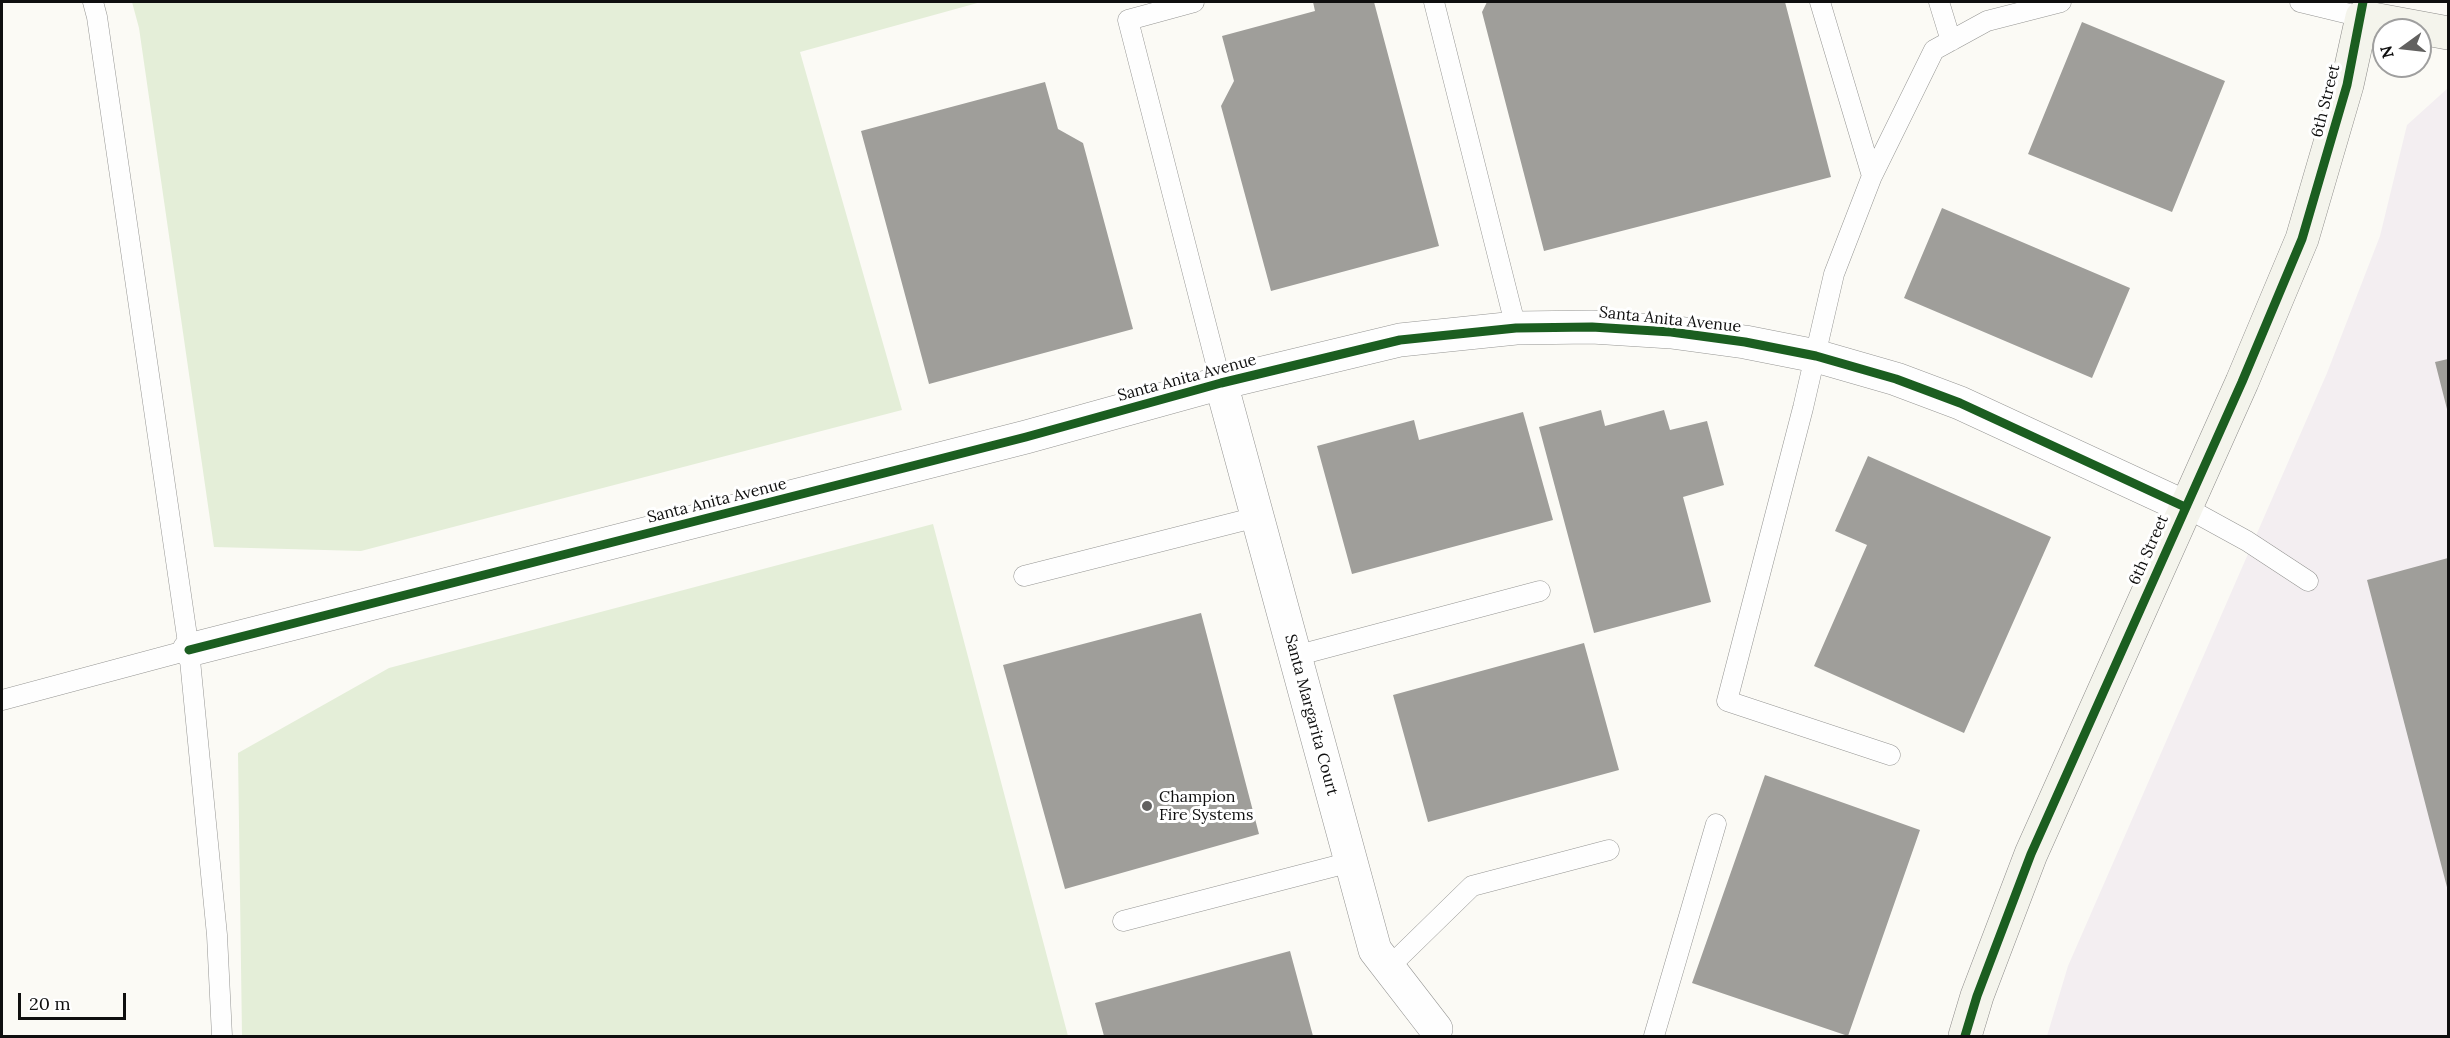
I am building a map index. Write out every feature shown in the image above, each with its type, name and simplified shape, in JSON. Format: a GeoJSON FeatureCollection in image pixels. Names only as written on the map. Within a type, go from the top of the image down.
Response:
{"type":"FeatureCollection","features":[{"type":"Feature","properties":{"kind":"street"},"geometry":{"type":"LineString","coordinates":[[2362,9],[2448,33]]}},
{"type":"Feature","properties":{"kind":"street","name":"6th Street"},"geometry":{"type":"LineString","coordinates":[[1965,1036],[1977,996],[2031,854],[2242,382],[2302,239],[2335,131],[2362,9]]}},
{"type":"Feature","properties":{"kind":"street","name":"Santa Anita Avenue"},"geometry":{"type":"LineString","coordinates":[[189,650],[1026,437],[1221,383],[1400,340],[1516,328],[1592,327],[1671,332],[1745,342],[1816,356],[1896,379],[1960,403],[2185,507]]}},
{"type":"Feature","properties":{"kind":"street","name":"Santa Margarita Court"},"geometry":{"type":"LineString","coordinates":[[1221,383],[1375,950],[1389,967],[1431,1034]]}},
{"type":"Feature","properties":{"kind":"lane"},"geometry":{"type":"LineString","coordinates":[[93,2],[189,650],[217,935],[222,1036]]}},
{"type":"Feature","properties":{"kind":"lane"},"geometry":{"type":"LineString","coordinates":[[1194,2],[1128,20],[1221,383]]}},
{"type":"Feature","properties":{"kind":"lane"},"geometry":{"type":"LineString","coordinates":[[1434,2],[1516,328]]}},
{"type":"Feature","properties":{"kind":"lane"},"geometry":{"type":"LineString","coordinates":[[1820,2],[1872,176]]}},
{"type":"Feature","properties":{"kind":"lane"},"geometry":{"type":"LineString","coordinates":[[1939,2],[1951,41]]}},
{"type":"Feature","properties":{"kind":"lane"},"geometry":{"type":"LineString","coordinates":[[1890,755],[1727,701],[1816,356],[1834,274],[1872,176],[1934,50],[1987,21],[2061,2]]}},
{"type":"Feature","properties":{"kind":"lane"},"geometry":{"type":"LineString","coordinates":[[2300,2],[2362,9]]}},
{"type":"Feature","properties":{"kind":"lane"},"geometry":{"type":"LineString","coordinates":[[2185,507],[2247,541],[2308,581]]}},
{"type":"Feature","properties":{"kind":"lane"},"geometry":{"type":"LineString","coordinates":[[1024,576],[1257,517]]}},
{"type":"Feature","properties":{"kind":"lane"},"geometry":{"type":"LineString","coordinates":[[1295,656],[1540,591]]}},
{"type":"Feature","properties":{"kind":"lane"},"geometry":{"type":"LineString","coordinates":[[2,700],[189,650]]}},
{"type":"Feature","properties":{"kind":"lane"},"geometry":{"type":"LineString","coordinates":[[1654,1036],[1716,825]]}},
{"type":"Feature","properties":{"kind":"lane"},"geometry":{"type":"LineString","coordinates":[[1389,967],[1472,886],[1609,850]]}},
{"type":"Feature","properties":{"kind":"lane"},"geometry":{"type":"LineString","coordinates":[[1124,921],[1351,862]]}},
{"type":"Feature","properties":{"kind":"shaded area"},"geometry":{"type":"Polygon","coordinates":[[[2448,88],[2448,1036],[2047,1036],[2068,966],[2327,373],[2380,236],[2407,125],[2448,88]]]}},
{"type":"Feature","properties":{"kind":"green space"},"geometry":{"type":"Polygon","coordinates":[[[132,2],[981,2],[800,52],[902,410],[361,551],[214,547],[139,28],[132,2]]]}},
{"type":"Feature","properties":{"kind":"green space"},"geometry":{"type":"Polygon","coordinates":[[[933,524],[1068,1036],[242,1036],[238,753],[389,668],[933,524]]]}},
{"type":"Feature","properties":{"kind":"building"},"geometry":{"type":"Polygon","coordinates":[[[1313,2],[1374,2],[1439,246],[1271,291],[1221,106],[1234,81],[1222,36],[1315,11],[1313,2]]]}},
{"type":"Feature","properties":{"kind":"building"},"geometry":{"type":"Polygon","coordinates":[[[1487,2],[1785,2],[1831,177],[1544,251],[1482,12],[1487,2]]]}},
{"type":"Feature","properties":{"kind":"building"},"geometry":{"type":"Polygon","coordinates":[[[2082,22],[2225,81],[2172,212],[2028,154],[2082,22]]]}},
{"type":"Feature","properties":{"kind":"building"},"geometry":{"type":"Polygon","coordinates":[[[1045,82],[1058,129],[1083,143],[1133,329],[929,384],[861,131],[1045,82]]]}},
{"type":"Feature","properties":{"kind":"building"},"geometry":{"type":"Polygon","coordinates":[[[1942,208],[2130,288],[2092,378],[1904,298],[1942,208]]]}},
{"type":"Feature","properties":{"kind":"building"},"geometry":{"type":"Polygon","coordinates":[[[2448,359],[2448,413],[2435,362],[2448,359]]]}},
{"type":"Feature","properties":{"kind":"building"},"geometry":{"type":"Polygon","coordinates":[[[1601,410],[1605,426],[1664,410],[1670,430],[1707,421],[1724,485],[1683,497],[1711,602],[1594,633],[1539,427],[1601,410]]]}},
{"type":"Feature","properties":{"kind":"building"},"geometry":{"type":"Polygon","coordinates":[[[1523,412],[1553,520],[1352,574],[1317,446],[1414,420],[1419,440],[1523,412]]]}},
{"type":"Feature","properties":{"kind":"building"},"geometry":{"type":"Polygon","coordinates":[[[1868,456],[2051,537],[1964,733],[1814,666],[1867,545],[1835,531],[1868,456]]]}},
{"type":"Feature","properties":{"kind":"building"},"geometry":{"type":"Polygon","coordinates":[[[2448,558],[2448,891],[2367,580],[2448,558]]]}},
{"type":"Feature","properties":{"kind":"building"},"geometry":{"type":"Polygon","coordinates":[[[1201,613],[1259,834],[1065,889],[1003,665],[1201,613]]]}},
{"type":"Feature","properties":{"kind":"building"},"geometry":{"type":"Polygon","coordinates":[[[1584,643],[1619,770],[1428,822],[1393,695],[1584,643]]]}},
{"type":"Feature","properties":{"kind":"building"},"geometry":{"type":"Polygon","coordinates":[[[1765,775],[1920,830],[1848,1036],[1692,983],[1765,775]]]}},
{"type":"Feature","properties":{"kind":"building"},"geometry":{"type":"Polygon","coordinates":[[[1290,951],[1313,1036],[1104,1036],[1095,1003],[1290,951]]]}},
{"type":"Feature","properties":{"kind":"cycle path"},"geometry":{"type":"LineString","coordinates":[[1965,1036],[1977,996],[2031,854],[2242,382],[2302,239],[2347,85],[2363,2]]}},
{"type":"Feature","properties":{"kind":"cycle path"},"geometry":{"type":"LineString","coordinates":[[189,650],[1026,437],[1221,383],[1400,340],[1516,328],[1592,327],[1671,332],[1745,342],[1816,356],[1896,379],[1960,403],[2185,507]]}},
{"type":"Feature","properties":{"kind":"place","name":"Champion Fire Systems"},"geometry":{"type":"Point","coordinates":[1147,806]}}]}
